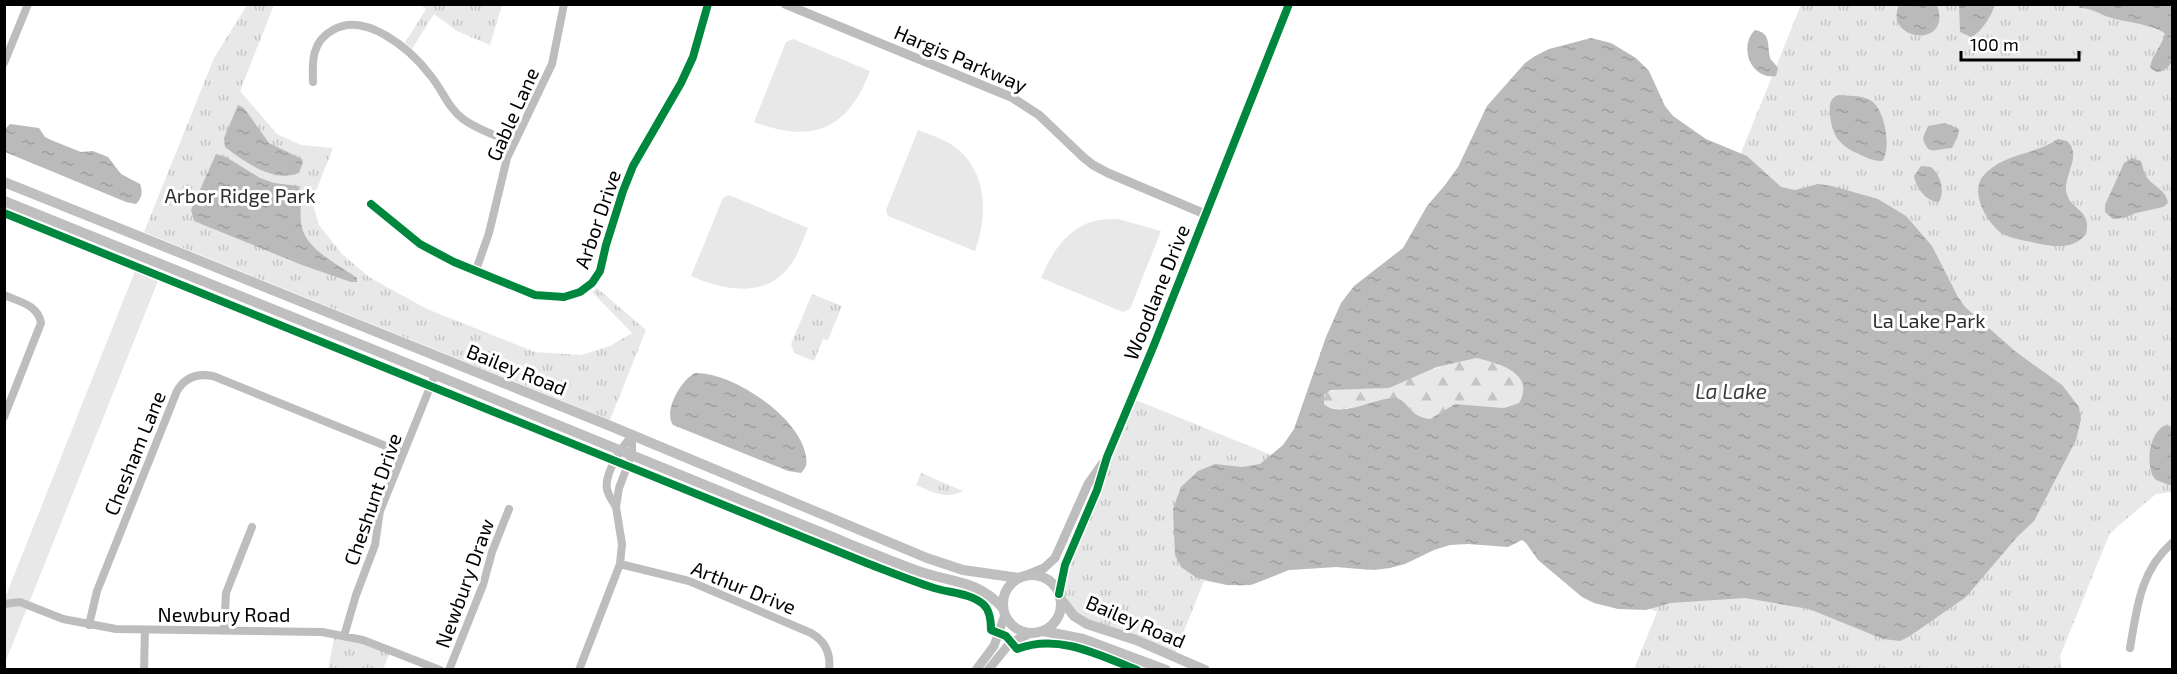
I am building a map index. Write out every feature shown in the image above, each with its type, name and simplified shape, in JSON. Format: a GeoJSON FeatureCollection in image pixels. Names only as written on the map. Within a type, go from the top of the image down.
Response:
{"type":"FeatureCollection","features":[{"type":"Feature","properties":{"kind":"main road","name":"Bailey Road"},"geometry":{"type":"LineString","coordinates":[[4,182],[927,558],[963,570],[1021,577]]}},
{"type":"Feature","properties":{"kind":"main road","name":"Bailey Road"},"geometry":{"type":"LineString","coordinates":[[4,201],[885,558],[940,578],[976,587],[989,593],[1004,612]]}},
{"type":"Feature","properties":{"kind":"main road"},"geometry":{"type":"LineString","coordinates":[[1030,575],[1044,578],[1050,582],[1059,595],[1060,609],[1056,620],[1043,631],[1031,633],[1016,628],[1004,612],[1005,594],[1008,587],[1021,577],[1030,575]]}},
{"type":"Feature","properties":{"kind":"main road","name":"Bailey Road"},"geometry":{"type":"LineString","coordinates":[[1059,595],[1074,616],[1088,624],[1136,640],[1205,669]]}},
{"type":"Feature","properties":{"kind":"main road","name":"Bailey Road"},"geometry":{"type":"LineString","coordinates":[[1043,631],[1083,639],[1166,669]]}},
{"type":"Feature","properties":{"kind":"street"},"geometry":{"type":"LineString","coordinates":[[4,63],[28,4]]}},
{"type":"Feature","properties":{"kind":"street","name":"Gable Lane"},"geometry":{"type":"LineString","coordinates":[[476,270],[489,233],[500,180],[513,142],[552,64],[564,4]]}},
{"type":"Feature","properties":{"kind":"street","name":"Arbor Drive"},"geometry":{"type":"LineString","coordinates":[[371,204],[420,244],[436,254],[535,294],[546,297],[571,296],[592,283],[600,271],[615,210],[623,190],[633,166],[681,83],[693,57],[708,4]]}},
{"type":"Feature","properties":{"kind":"street","name":"Hargis Parkway"},"geometry":{"type":"LineString","coordinates":[[785,4],[1011,97],[1039,115],[1093,165],[1205,214]]}},
{"type":"Feature","properties":{"kind":"street","name":"Woodlane Drive"},"geometry":{"type":"LineString","coordinates":[[1059,595],[1065,565],[1097,490],[1107,457],[1154,345],[1289,4]]}},
{"type":"Feature","properties":{"kind":"street"},"geometry":{"type":"LineString","coordinates":[[313,82],[313,56],[320,41],[333,29],[341,26],[357,24],[366,26],[396,43],[422,64],[451,107],[464,120],[513,142]]}},
{"type":"Feature","properties":{"kind":"street"},"geometry":{"type":"LineString","coordinates":[[4,295],[33,308],[41,323],[4,417]]}},
{"type":"Feature","properties":{"kind":"street","name":"Chesham Lane"},"geometry":{"type":"LineString","coordinates":[[89,625],[97,591],[172,402],[181,383],[189,378],[197,375],[213,376],[403,453]]}},
{"type":"Feature","properties":{"kind":"street","name":"Cheshunt Drive"},"geometry":{"type":"LineString","coordinates":[[344,636],[356,595],[375,545],[380,511],[435,375]]}},
{"type":"Feature","properties":{"kind":"street"},"geometry":{"type":"LineString","coordinates":[[579,669],[621,564],[622,544],[616,507],[606,486],[620,449],[632,436]]}},
{"type":"Feature","properties":{"kind":"street"},"geometry":{"type":"LineString","coordinates":[[616,507],[619,488],[632,454],[632,436]]}},
{"type":"Feature","properties":{"kind":"street","name":"Woodlane Drive"},"geometry":{"type":"LineString","coordinates":[[1021,577],[1044,568],[1055,558],[1088,484],[1107,457]]}},
{"type":"Feature","properties":{"kind":"street","name":"Newbury Draw"},"geometry":{"type":"LineString","coordinates":[[449,669],[483,585],[492,552],[509,509]]}},
{"type":"Feature","properties":{"kind":"street"},"geometry":{"type":"LineString","coordinates":[[224,630],[225,598],[252,527]]}},
{"type":"Feature","properties":{"kind":"street"},"geometry":{"type":"LineString","coordinates":[[2130,648],[2138,600],[2144,580],[2155,561],[2172,543]]}},
{"type":"Feature","properties":{"kind":"street","name":"Arthur Drive"},"geometry":{"type":"LineString","coordinates":[[621,564],[684,580],[814,635],[827,650],[829,669]]}},
{"type":"Feature","properties":{"kind":"street","name":"Newbury Road"},"geometry":{"type":"LineString","coordinates":[[4,604],[21,602],[63,619],[116,629],[307,631],[344,636],[387,648],[440,669]]}},
{"type":"Feature","properties":{"kind":"street"},"geometry":{"type":"LineString","coordinates":[[976,669],[993,646],[1004,612]]}},
{"type":"Feature","properties":{"kind":"street"},"geometry":{"type":"LineString","coordinates":[[144,669],[145,630]]}},
{"type":"Feature","properties":{"kind":"street"},"geometry":{"type":"LineString","coordinates":[[988,669],[1010,643],[1031,633]]}},
{"type":"Feature","properties":{"kind":"green space","name":"Arbor Ridge Park"},"geometry":{"type":"Polygon","coordinates":[[[247,5],[274,5],[240,91],[277,134],[301,145],[333,148],[312,201],[319,225],[342,254],[369,277],[427,309],[535,352],[581,355],[610,346],[632,333],[592,292],[597,288],[646,330],[610,420],[144,232],[214,58],[247,5]]]}},
{"type":"Feature","properties":{"kind":"green space"},"geometry":{"type":"Polygon","coordinates":[[[420,5],[502,5],[490,45],[457,31],[434,14],[412,49],[405,43],[426,9],[420,5]]]}},
{"type":"Feature","properties":{"kind":"green space","name":"La Lake Park"},"geometry":{"type":"Polygon","coordinates":[[[1801,5],[2172,5],[2172,492],[2156,494],[2110,533],[2060,656],[2062,669],[1634,669],[1657,612],[1569,576],[1801,5]]]}},
{"type":"Feature","properties":{"kind":"green space"},"geometry":{"type":"Polygon","coordinates":[[[793,39],[870,71],[851,107],[839,119],[826,127],[794,132],[754,122],[786,42],[793,39]]]}},
{"type":"Feature","properties":{"kind":"green space"},"geometry":{"type":"Polygon","coordinates":[[[918,130],[956,147],[976,173],[980,185],[983,212],[975,251],[888,216],[886,210],[918,130]]]}},
{"type":"Feature","properties":{"kind":"green space"},"geometry":{"type":"Polygon","coordinates":[[[729,195],[808,228],[790,266],[768,283],[743,289],[730,288],[691,276],[723,198],[729,195]]]}},
{"type":"Feature","properties":{"kind":"green space"},"geometry":{"type":"Polygon","coordinates":[[[1118,219],[1161,231],[1130,309],[1123,312],[1041,278],[1055,251],[1076,229],[1094,221],[1118,219]]]}},
{"type":"Feature","properties":{"kind":"green space"},"geometry":{"type":"Polygon","coordinates":[[[137,266],[160,276],[5,663],[5,598],[137,266]]]}},
{"type":"Feature","properties":{"kind":"green space"},"geometry":{"type":"Polygon","coordinates":[[[812,294],[842,306],[828,340],[823,339],[814,361],[794,353],[791,344],[812,294]]]}},
{"type":"Feature","properties":{"kind":"green space"},"geometry":{"type":"Polygon","coordinates":[[[1476,358],[1504,366],[1519,377],[1523,384],[1523,393],[1519,403],[1504,408],[1456,404],[1430,419],[1422,417],[1396,399],[1338,409],[1324,404],[1324,395],[1335,390],[1378,388],[1451,363],[1476,358]]]}},
{"type":"Feature","properties":{"kind":"green space"},"geometry":{"type":"Polygon","coordinates":[[[1131,398],[1395,505],[1368,570],[1336,567],[1289,570],[1251,585],[1241,586],[1204,581],[1174,656],[1087,624],[1065,605],[1061,580],[1131,398]]]}},
{"type":"Feature","properties":{"kind":"green space"},"geometry":{"type":"Polygon","coordinates":[[[921,473],[963,491],[945,495],[916,485],[921,473]]]}},
{"type":"Feature","properties":{"kind":"green space"},"geometry":{"type":"Polygon","coordinates":[[[335,634],[391,650],[383,669],[328,670],[335,634]]]}},
{"type":"Feature","properties":{"kind":"water"},"geometry":{"type":"Polygon","coordinates":[[[1959,4],[1995,5],[1986,23],[1971,37],[1960,32],[1959,4]]]}},
{"type":"Feature","properties":{"kind":"water"},"geometry":{"type":"Polygon","coordinates":[[[2077,4],[2172,6],[2172,62],[2165,70],[2159,72],[2150,67],[2164,38],[2163,32],[2080,8],[2077,4]]]}},
{"type":"Feature","properties":{"kind":"water"},"geometry":{"type":"Polygon","coordinates":[[[1899,5],[1937,5],[1939,19],[1936,29],[1928,34],[1908,33],[1900,27],[1897,17],[1899,5]]]}},
{"type":"Feature","properties":{"kind":"water"},"geometry":{"type":"Polygon","coordinates":[[[1755,30],[1767,38],[1771,60],[1778,68],[1776,76],[1760,73],[1750,61],[1748,45],[1755,30]]]}},
{"type":"Feature","properties":{"kind":"water","name":"La Lake"},"geometry":{"type":"Polygon","coordinates":[[[1591,38],[1611,43],[1636,58],[1649,71],[1665,106],[1673,116],[1706,139],[1747,156],[1781,187],[1795,190],[1818,184],[1832,186],[1878,199],[1906,216],[1932,246],[1965,307],[2016,352],[2062,385],[2079,407],[2081,419],[2076,440],[2034,521],[2017,537],[1966,597],[1910,636],[1900,641],[1883,639],[1809,609],[1745,598],[1671,603],[1646,610],[1618,609],[1594,603],[1582,597],[1538,560],[1522,540],[1508,547],[1450,545],[1390,568],[1374,570],[1336,567],[1289,570],[1251,585],[1227,585],[1197,578],[1181,567],[1175,555],[1173,509],[1181,487],[1198,471],[1215,464],[1242,467],[1260,464],[1283,445],[1294,429],[1326,337],[1341,303],[1354,286],[1403,248],[1427,206],[1458,167],[1487,106],[1525,63],[1549,49],[1591,38]],[[1476,358],[1437,367],[1389,388],[1331,390],[1324,395],[1324,404],[1331,408],[1348,409],[1394,398],[1403,401],[1417,415],[1430,419],[1455,404],[1504,408],[1519,403],[1523,393],[1523,384],[1519,377],[1504,367],[1476,358]]]}},
{"type":"Feature","properties":{"kind":"water"},"geometry":{"type":"Polygon","coordinates":[[[1838,95],[1863,97],[1875,104],[1880,111],[1887,139],[1882,161],[1870,159],[1852,151],[1838,139],[1831,122],[1830,109],[1831,101],[1838,95]]]}},
{"type":"Feature","properties":{"kind":"water"},"geometry":{"type":"Polygon","coordinates":[[[238,105],[244,108],[269,143],[302,159],[299,173],[279,175],[269,173],[250,164],[225,147],[224,138],[238,105]]]}},
{"type":"Feature","properties":{"kind":"water"},"geometry":{"type":"Polygon","coordinates":[[[1945,123],[1959,129],[1952,148],[1930,150],[1923,138],[1928,126],[1945,123]]]}},
{"type":"Feature","properties":{"kind":"water"},"geometry":{"type":"Polygon","coordinates":[[[10,124],[39,128],[45,137],[51,140],[81,152],[93,151],[108,157],[121,174],[140,184],[142,192],[140,199],[136,204],[126,202],[5,152],[5,129],[10,124]]]}},
{"type":"Feature","properties":{"kind":"water"},"geometry":{"type":"Polygon","coordinates":[[[2058,139],[2067,141],[2073,152],[2066,190],[2071,202],[2086,219],[2086,234],[2073,244],[2058,246],[2012,238],[2003,234],[1989,221],[1981,205],[1978,189],[1984,175],[2001,162],[2058,139]]]}},
{"type":"Feature","properties":{"kind":"water"},"geometry":{"type":"Polygon","coordinates":[[[216,154],[226,157],[260,178],[274,183],[298,186],[301,194],[301,223],[308,241],[323,255],[357,278],[357,282],[302,265],[194,221],[191,210],[216,154]]]}},
{"type":"Feature","properties":{"kind":"water"},"geometry":{"type":"Polygon","coordinates":[[[2132,158],[2141,161],[2146,176],[2165,194],[2168,203],[2163,207],[2113,219],[2105,212],[2105,205],[2124,163],[2132,158]]]}},
{"type":"Feature","properties":{"kind":"water"},"geometry":{"type":"Polygon","coordinates":[[[1921,166],[1931,167],[1940,179],[1942,188],[1939,202],[1926,197],[1917,185],[1914,176],[1921,166]]]}},
{"type":"Feature","properties":{"kind":"water"},"geometry":{"type":"Polygon","coordinates":[[[695,373],[727,380],[744,388],[776,410],[799,438],[805,452],[806,463],[801,473],[788,471],[673,425],[670,412],[675,396],[684,382],[695,373]]]}},
{"type":"Feature","properties":{"kind":"water"},"geometry":{"type":"Polygon","coordinates":[[[2167,425],[2172,427],[2172,486],[2156,480],[2152,474],[2149,458],[2152,441],[2161,428],[2167,425]]]}},
{"type":"Feature","properties":{"kind":"cycle path"},"geometry":{"type":"LineString","coordinates":[[371,204],[420,244],[454,262],[535,295],[564,297],[580,292],[592,283],[600,271],[606,245],[633,166],[681,83],[693,57],[708,4]]}},
{"type":"Feature","properties":{"kind":"cycle path"},"geometry":{"type":"LineString","coordinates":[[1059,594],[1065,565],[1097,490],[1107,457],[1154,345],[1289,4]]}},
{"type":"Feature","properties":{"kind":"cycle path"},"geometry":{"type":"LineString","coordinates":[[4,213],[869,564],[934,588],[978,600],[987,609],[991,630],[1006,636],[1017,649],[1048,643],[1063,645],[1093,653],[1137,670]]}}]}
